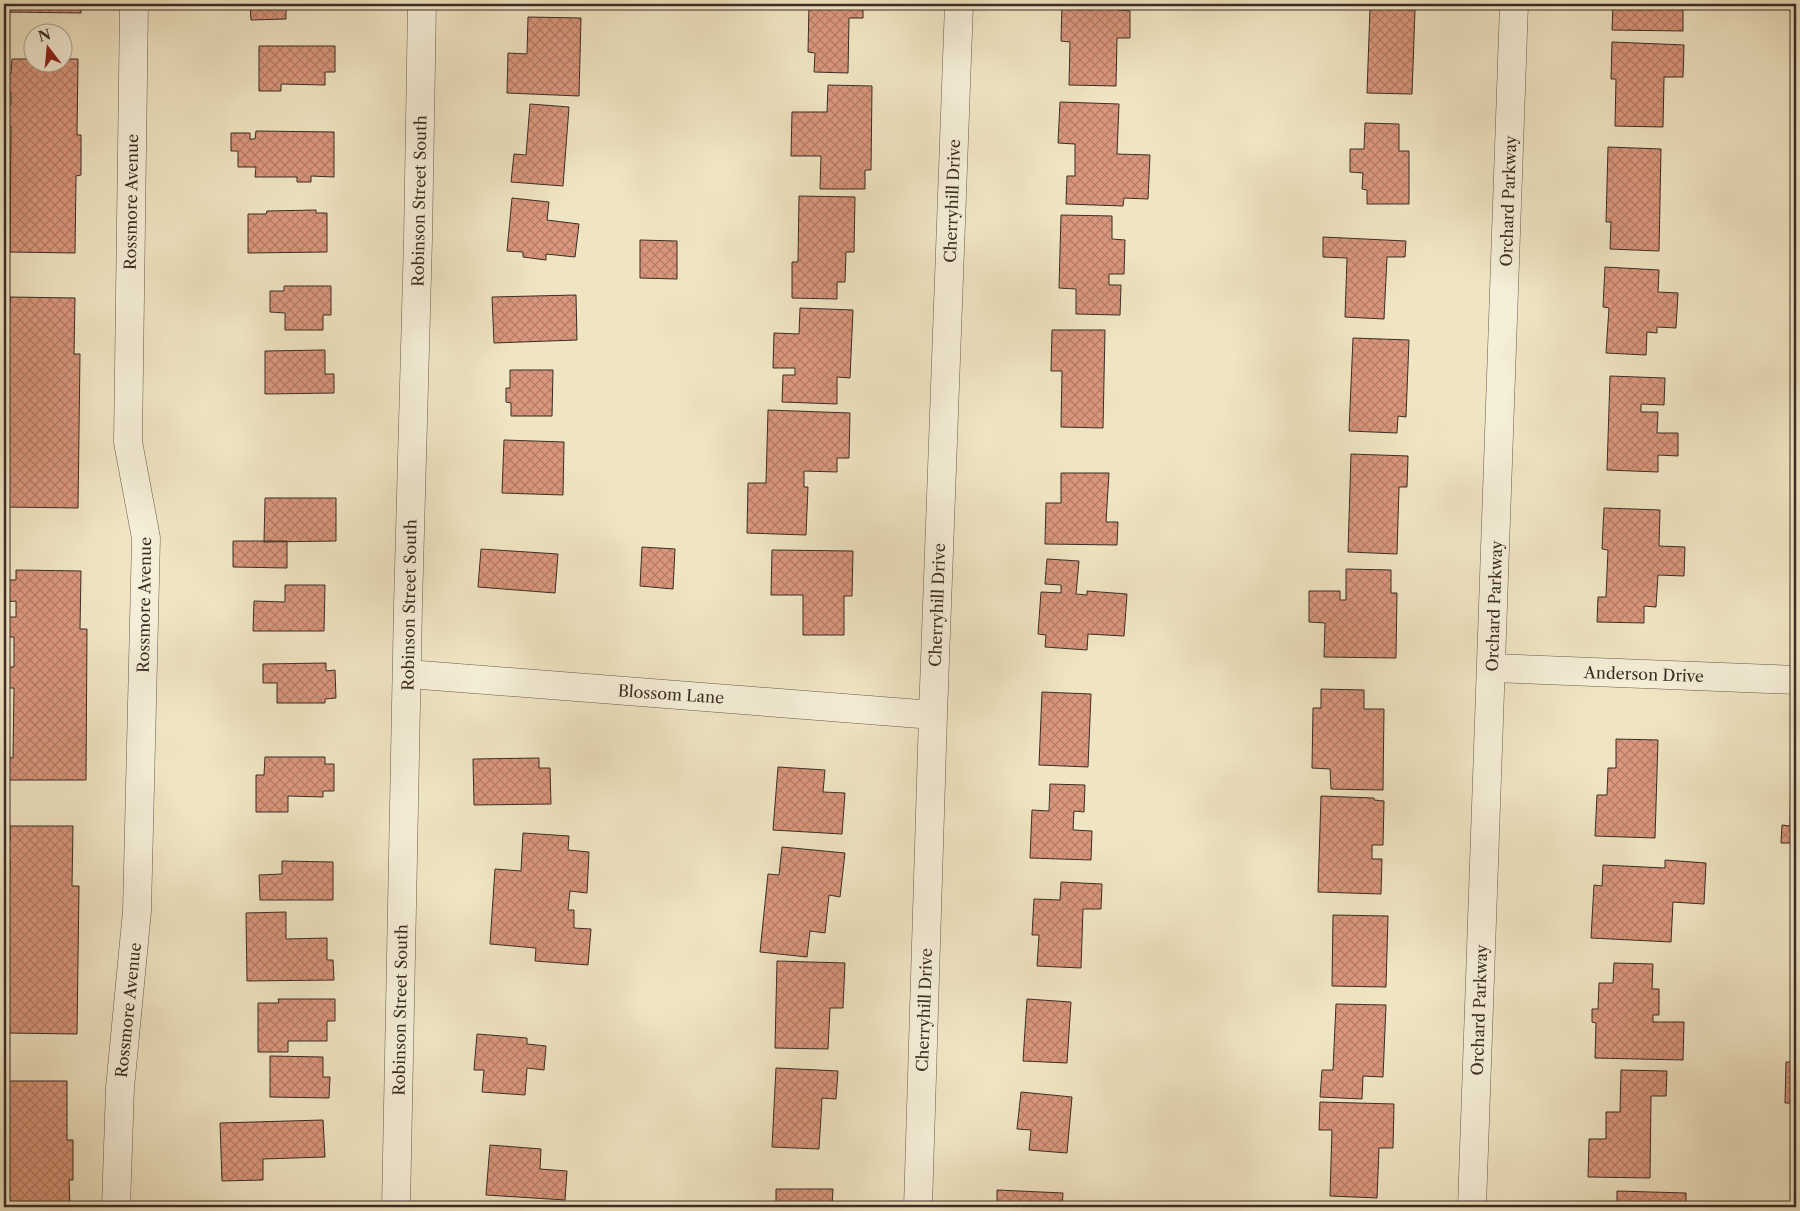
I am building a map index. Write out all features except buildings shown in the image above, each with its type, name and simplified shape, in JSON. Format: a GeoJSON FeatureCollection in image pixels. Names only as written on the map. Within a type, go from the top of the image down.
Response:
{"type":"FeatureCollection","features":[{"type":"Feature","properties":{"kind":"street","name":"Rossmore Avenue"},"geometry":{"type":"LineString","coordinates":[[116,1207],[120,1088],[137,911],[146,538],[128,442],[134,4]]}},
{"type":"Feature","properties":{"kind":"street","name":"Robinson Street South"},"geometry":{"type":"LineString","coordinates":[[396,1207],[422,4]]}},
{"type":"Feature","properties":{"kind":"street","name":"Cherryhill Drive"},"geometry":{"type":"LineString","coordinates":[[918,1207],[933,715],[959,4]]}},
{"type":"Feature","properties":{"kind":"street","name":"Orchard Parkway"},"geometry":{"type":"LineString","coordinates":[[1472,1207],[1514,4]]}},
{"type":"Feature","properties":{"kind":"street","name":"Anderson Drive"},"geometry":{"type":"LineString","coordinates":[[1492,668],[1796,680]]}},
{"type":"Feature","properties":{"kind":"street","name":"Blossom Lane"},"geometry":{"type":"LineString","coordinates":[[408,674],[933,715]]}}]}
